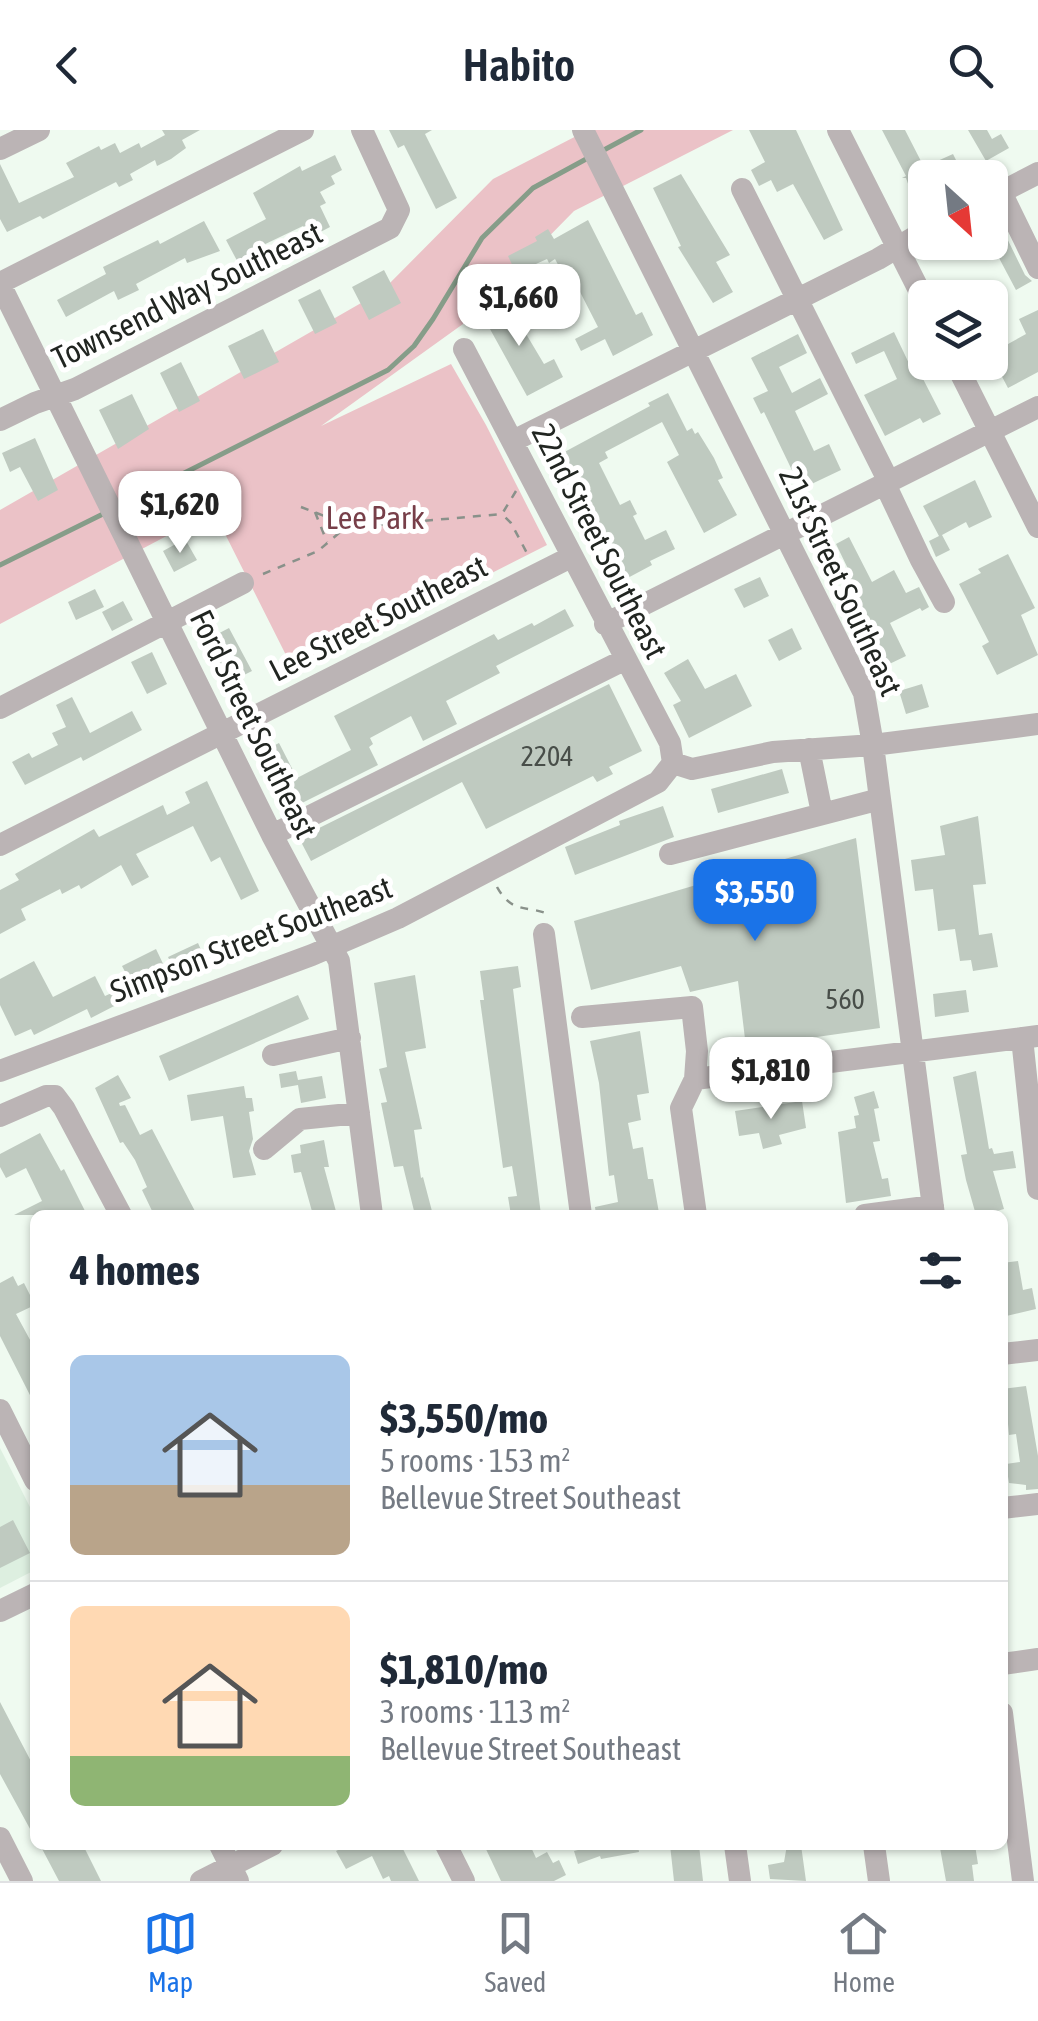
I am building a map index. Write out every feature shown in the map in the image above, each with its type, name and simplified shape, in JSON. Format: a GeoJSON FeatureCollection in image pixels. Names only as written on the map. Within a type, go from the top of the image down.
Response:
{"type":"FeatureCollection","features":[{"type":"Feature","properties":{"kind":"street"},"geometry":{"type":"LineString","coordinates":[[0,149],[39,130]]}},
{"type":"Feature","properties":{"kind":"street"},"geometry":{"type":"LineString","coordinates":[[0,284],[303,130]]}},
{"type":"Feature","properties":{"kind":"street","name":"Townsend Way Southeast"},"geometry":{"type":"LineString","coordinates":[[0,420],[76,389],[380,235],[397,219],[396,203],[362,130]]}},
{"type":"Feature","properties":{"kind":"street"},"geometry":{"type":"LineString","coordinates":[[838,130],[914,280]]}},
{"type":"Feature","properties":{"kind":"street","name":"21st Street Southeast"},"geometry":{"type":"LineString","coordinates":[[585,134],[864,693],[933,1210]]}},
{"type":"Feature","properties":{"kind":"street"},"geometry":{"type":"LineString","coordinates":[[1008,189],[1038,174]]}},
{"type":"Feature","properties":{"kind":"street"},"geometry":{"type":"LineString","coordinates":[[742,189],[887,483],[920,560],[944,602]]}},
{"type":"Feature","properties":{"kind":"street"},"geometry":{"type":"LineString","coordinates":[[1008,216],[1038,268]]}},
{"type":"Feature","properties":{"kind":"street"},"geometry":{"type":"LineString","coordinates":[[513,441],[908,242]]}},
{"type":"Feature","properties":{"kind":"street","name":"Ford Street Southeast"},"geometry":{"type":"LineString","coordinates":[[0,284],[342,975],[371,1210]]}},
{"type":"Feature","properties":{"kind":"street","name":"22nd Street Southeast"},"geometry":{"type":"LineString","coordinates":[[464,349],[670,743],[673,763]]}},
{"type":"Feature","properties":{"kind":"street"},"geometry":{"type":"LineString","coordinates":[[964,380],[1038,526]]}},
{"type":"Feature","properties":{"kind":"street"},"geometry":{"type":"LineString","coordinates":[[605,624],[1038,407]]}},
{"type":"Feature","properties":{"kind":"street","name":"Lee Street Southeast"},"geometry":{"type":"LineString","coordinates":[[0,845],[571,558]]}},
{"type":"Feature","properties":{"kind":"street"},"geometry":{"type":"LineString","coordinates":[[0,708],[244,583]]}},
{"type":"Feature","properties":{"kind":"street"},"geometry":{"type":"LineString","coordinates":[[272,835],[624,660]]}},
{"type":"Feature","properties":{"kind":"street"},"geometry":{"type":"LineString","coordinates":[[673,763],[692,769],[809,748],[873,745],[1038,724]]}},
{"type":"Feature","properties":{"kind":"street"},"geometry":{"type":"LineString","coordinates":[[809,748],[822,812]]}},
{"type":"Feature","properties":{"kind":"street","name":"Simpson Street Southeast"},"geometry":{"type":"LineString","coordinates":[[0,1071],[410,912],[658,782],[673,763]]}},
{"type":"Feature","properties":{"kind":"street"},"geometry":{"type":"LineString","coordinates":[[670,854],[880,799]]}},
{"type":"Feature","properties":{"kind":"street"},"geometry":{"type":"LineString","coordinates":[[544,934],[579,1210]]}},
{"type":"Feature","properties":{"kind":"street"},"geometry":{"type":"LineString","coordinates":[[582,1017],[692,1007],[697,1051],[695,1079],[681,1108],[695,1210]]}},
{"type":"Feature","properties":{"kind":"street"},"geometry":{"type":"LineString","coordinates":[[695,1079],[1030,1037],[1038,1189]]}},
{"type":"Feature","properties":{"kind":"street"},"geometry":{"type":"LineString","coordinates":[[273,1055],[350,1038]]}},
{"type":"Feature","properties":{"kind":"street"},"geometry":{"type":"LineString","coordinates":[[0,1116],[46,1096],[55,1096],[118,1210]]}},
{"type":"Feature","properties":{"kind":"street"},"geometry":{"type":"LineString","coordinates":[[264,1149],[300,1119],[359,1113]]}},
{"type":"Feature","properties":{"kind":"street"},"geometry":{"type":"LineString","coordinates":[[1008,1353],[1038,1350]]}},
{"type":"Feature","properties":{"kind":"street"},"geometry":{"type":"LineString","coordinates":[[0,1410],[30,1470]]}},
{"type":"Feature","properties":{"kind":"street"},"geometry":{"type":"LineString","coordinates":[[1008,1507],[1038,1504]]}},
{"type":"Feature","properties":{"kind":"street"},"geometry":{"type":"LineString","coordinates":[[0,1611],[30,1596]]}},
{"type":"Feature","properties":{"kind":"street"},"geometry":{"type":"LineString","coordinates":[[1008,1663],[1038,1659]]}},
{"type":"Feature","properties":{"kind":"street"},"geometry":{"type":"LineString","coordinates":[[1008,1761],[1023,1881]]}},
{"type":"Feature","properties":{"kind":"street"},"geometry":{"type":"LineString","coordinates":[[0,1838],[22,1881]]}},
{"type":"Feature","properties":{"kind":"street"},"geometry":{"type":"LineString","coordinates":[[200,1881],[261,1850]]}},
{"type":"Feature","properties":{"kind":"street"},"geometry":{"type":"LineString","coordinates":[[448,1850],[464,1881]]}},
{"type":"Feature","properties":{"kind":"street"},"geometry":{"type":"LineString","coordinates":[[736,1850],[740,1881]]}},
{"type":"Feature","properties":{"kind":"street"},"geometry":{"type":"LineString","coordinates":[[875,1850],[879,1881]]}},
{"type":"Feature","properties":{"kind":"path"},"geometry":{"type":"LineString","coordinates":[[502,514],[520,486]]}},
{"type":"Feature","properties":{"kind":"path"},"geometry":{"type":"LineString","coordinates":[[301,508],[348,526],[502,514],[529,557]]}},
{"type":"Feature","properties":{"kind":"path"},"geometry":{"type":"LineString","coordinates":[[316,512],[327,543]]}},
{"type":"Feature","properties":{"kind":"path"},"geometry":{"type":"LineString","coordinates":[[244,583],[283,568],[348,526]]}},
{"type":"Feature","properties":{"kind":"path"},"geometry":{"type":"LineString","coordinates":[[490,870],[506,900],[523,911],[539,911],[555,920],[556,928],[544,934]]}},
{"type":"Feature","properties":{"kind":"shaded area"},"geometry":{"type":"Polygon","coordinates":[[[0,1448],[30,1507],[30,1573],[0,1588],[0,1448]]]}},
{"type":"Feature","properties":{"kind":"green space","name":"Lee Park"},"geometry":{"type":"Polygon","coordinates":[[[588,130],[733,130],[574,211],[463,324],[321,426],[451,364],[547,545],[295,673],[211,506],[176,531],[0,624],[0,510],[382,291],[493,179],[588,130]]]}},
{"type":"Feature","properties":{"kind":"building"},"geometry":{"type":"Polygon","coordinates":[[[162,130],[200,130],[182,140],[186,148],[171,159],[157,166],[155,160],[130,174],[133,180],[119,187],[116,182],[43,219],[40,216],[7,232],[0,219],[0,164],[19,203],[74,177],[66,163],[99,146],[101,150],[115,143],[120,153],[139,143],[141,148],[165,135],[162,130]]]}},
{"type":"Feature","properties":{"kind":"building"},"geometry":{"type":"Polygon","coordinates":[[[389,130],[432,130],[425,134],[457,198],[436,209],[404,145],[398,148],[389,130]]]}},
{"type":"Feature","properties":{"kind":"building"},"geometry":{"type":"Polygon","coordinates":[[[749,130],[796,130],[843,230],[824,240],[793,184],[777,192],[771,180],[759,186],[751,170],[765,162],[749,130]]]}},
{"type":"Feature","properties":{"kind":"building"},"geometry":{"type":"Polygon","coordinates":[[[882,130],[905,130],[920,160],[908,160],[908,184],[902,178],[906,176],[882,130]]]}},
{"type":"Feature","properties":{"kind":"building"},"geometry":{"type":"Polygon","coordinates":[[[968,130],[987,130],[992,139],[1001,134],[1009,148],[985,160],[968,130]]]}},
{"type":"Feature","properties":{"kind":"building"},"geometry":{"type":"Polygon","coordinates":[[[335,155],[342,170],[331,176],[335,184],[320,192],[326,203],[320,206],[330,227],[309,238],[303,226],[257,248],[251,255],[256,264],[242,270],[226,240],[266,219],[253,193],[300,166],[302,171],[335,155]]]}},
{"type":"Feature","properties":{"kind":"building"},"geometry":{"type":"Polygon","coordinates":[[[681,174],[730,255],[716,262],[733,292],[713,303],[678,247],[681,246],[653,188],[681,174]]]}},
{"type":"Feature","properties":{"kind":"building"},"geometry":{"type":"Polygon","coordinates":[[[588,220],[636,315],[642,312],[653,335],[613,356],[605,339],[581,351],[575,339],[598,327],[578,288],[572,291],[555,259],[516,273],[508,256],[537,241],[535,237],[548,229],[554,239],[588,220]]]}},
{"type":"Feature","properties":{"kind":"building"},"geometry":{"type":"Polygon","coordinates":[[[204,221],[220,251],[187,263],[185,258],[136,284],[139,290],[118,300],[114,291],[66,317],[57,300],[106,274],[103,267],[204,221]]]}},
{"type":"Feature","properties":{"kind":"building"},"geometry":{"type":"Polygon","coordinates":[[[1008,240],[1032,281],[1016,290],[1000,260],[1008,260],[1008,240]]]}},
{"type":"Feature","properties":{"kind":"building"},"geometry":{"type":"Polygon","coordinates":[[[384,270],[401,303],[369,320],[352,287],[384,270]]]}},
{"type":"Feature","properties":{"kind":"building"},"geometry":{"type":"Polygon","coordinates":[[[320,289],[337,323],[315,334],[298,300],[320,289]]]}},
{"type":"Feature","properties":{"kind":"building"},"geometry":{"type":"Polygon","coordinates":[[[504,297],[544,364],[554,359],[563,377],[527,396],[480,311],[504,297]]]}},
{"type":"Feature","properties":{"kind":"building"},"geometry":{"type":"Polygon","coordinates":[[[1038,310],[1038,372],[1008,388],[1004,380],[1008,380],[1008,344],[1026,334],[1019,319],[1038,310]]]}},
{"type":"Feature","properties":{"kind":"building"},"geometry":{"type":"Polygon","coordinates":[[[263,329],[279,362],[244,379],[228,346],[263,329]]]}},
{"type":"Feature","properties":{"kind":"building"},"geometry":{"type":"Polygon","coordinates":[[[894,332],[908,361],[908,380],[924,380],[941,414],[923,423],[920,418],[885,436],[864,395],[897,379],[884,351],[856,364],[851,353],[894,332]]]}},
{"type":"Feature","properties":{"kind":"building"},"geometry":{"type":"Polygon","coordinates":[[[798,334],[807,353],[779,367],[792,393],[820,378],[828,394],[795,411],[814,451],[829,444],[841,470],[801,489],[764,412],[761,414],[753,398],[768,391],[751,358],[798,334]]]}},
{"type":"Feature","properties":{"kind":"building"},"geometry":{"type":"Polygon","coordinates":[[[181,362],[200,401],[179,412],[160,373],[181,362]]]}},
{"type":"Feature","properties":{"kind":"building"},"geometry":{"type":"Polygon","coordinates":[[[668,393],[687,431],[692,428],[695,434],[698,432],[714,458],[723,478],[718,480],[737,515],[704,533],[667,462],[679,455],[662,422],[605,452],[608,458],[599,463],[620,505],[630,500],[645,540],[666,530],[675,549],[622,581],[587,496],[581,499],[557,456],[668,393]]]}},
{"type":"Feature","properties":{"kind":"building"},"geometry":{"type":"Polygon","coordinates":[[[132,394],[149,429],[118,449],[99,410],[132,394]]]}},
{"type":"Feature","properties":{"kind":"building"},"geometry":{"type":"Polygon","coordinates":[[[35,438],[58,490],[38,501],[20,467],[10,472],[2,453],[35,438]]]}},
{"type":"Feature","properties":{"kind":"building"},"geometry":{"type":"Polygon","coordinates":[[[975,480],[992,517],[969,528],[966,522],[942,535],[950,550],[936,557],[929,541],[939,536],[923,506],[975,480]]]}},
{"type":"Feature","properties":{"kind":"building"},"geometry":{"type":"Polygon","coordinates":[[[849,537],[872,582],[894,570],[906,593],[919,587],[929,607],[890,623],[906,656],[881,668],[842,579],[851,575],[836,544],[849,537]]]}},
{"type":"Feature","properties":{"kind":"building"},"geometry":{"type":"Polygon","coordinates":[[[185,539],[197,560],[174,572],[163,551],[185,539]]]}},
{"type":"Feature","properties":{"kind":"building"},"geometry":{"type":"Polygon","coordinates":[[[1008,554],[1035,608],[1021,615],[1038,655],[997,675],[982,646],[989,642],[959,584],[1008,554]]]}},
{"type":"Feature","properties":{"kind":"building"},"geometry":{"type":"Polygon","coordinates":[[[760,577],[769,596],[744,608],[734,589],[760,577]]]}},
{"type":"Feature","properties":{"kind":"building"},"geometry":{"type":"Polygon","coordinates":[[[95,589],[104,607],[76,620],[68,602],[95,589]]]}},
{"type":"Feature","properties":{"kind":"building"},"geometry":{"type":"Polygon","coordinates":[[[123,601],[133,620],[112,631],[102,612],[123,601]]]}},
{"type":"Feature","properties":{"kind":"building"},"geometry":{"type":"Polygon","coordinates":[[[565,609],[574,626],[496,666],[500,673],[446,701],[457,724],[423,741],[411,716],[370,738],[373,744],[369,747],[378,765],[288,810],[259,753],[279,743],[297,778],[351,750],[334,716],[494,634],[498,640],[565,609]]]}},
{"type":"Feature","properties":{"kind":"building"},"geometry":{"type":"Polygon","coordinates":[[[229,628],[252,671],[228,683],[206,640],[229,628]]]}},
{"type":"Feature","properties":{"kind":"building"},"geometry":{"type":"Polygon","coordinates":[[[792,628],[802,649],[779,661],[768,640],[792,628]]]}},
{"type":"Feature","properties":{"kind":"building"},"geometry":{"type":"Polygon","coordinates":[[[152,652],[167,684],[147,694],[131,662],[152,652]]]}},
{"type":"Feature","properties":{"kind":"building"},"geometry":{"type":"Polygon","coordinates":[[[688,659],[705,689],[736,674],[752,706],[689,738],[673,705],[681,701],[664,673],[688,659]]]}},
{"type":"Feature","properties":{"kind":"building"},"geometry":{"type":"Polygon","coordinates":[[[609,684],[642,751],[609,767],[613,774],[597,782],[593,776],[486,829],[462,782],[311,861],[299,838],[609,684]]]}},
{"type":"Feature","properties":{"kind":"building"},"geometry":{"type":"Polygon","coordinates":[[[922,684],[929,707],[906,714],[899,691],[922,684]]]}},
{"type":"Feature","properties":{"kind":"building"},"geometry":{"type":"Polygon","coordinates":[[[72,697],[90,733],[132,711],[142,730],[25,785],[12,762],[29,753],[32,758],[58,745],[52,733],[66,727],[56,705],[72,697]]]}},
{"type":"Feature","properties":{"kind":"building"},"geometry":{"type":"Polygon","coordinates":[[[782,769],[789,793],[718,813],[711,789],[782,769]]]}},
{"type":"Feature","properties":{"kind":"building"},"geometry":{"type":"Polygon","coordinates":[[[207,781],[259,891],[241,900],[220,857],[211,862],[193,826],[136,854],[149,877],[132,886],[121,865],[81,889],[79,885],[62,894],[60,889],[21,909],[26,920],[0,934],[0,890],[19,880],[15,874],[94,829],[99,837],[163,805],[167,815],[190,803],[185,792],[207,781]]]}},
{"type":"Feature","properties":{"kind":"building"},"geometry":{"type":"Polygon","coordinates":[[[663,806],[674,837],[575,875],[565,847],[620,825],[619,821],[663,806]]]}},
{"type":"Feature","properties":{"kind":"building"},"geometry":{"type":"Polygon","coordinates":[[[978,816],[986,884],[973,885],[979,935],[992,933],[998,967],[973,971],[971,960],[960,961],[955,929],[938,931],[933,889],[915,891],[911,860],[945,855],[940,826],[978,816]]]}},
{"type":"Feature","properties":{"kind":"building"},"geometry":{"type":"Polygon","coordinates":[[[856,838],[880,1028],[746,1047],[738,981],[690,992],[681,966],[591,990],[574,921],[856,838]]]}},
{"type":"Feature","properties":{"kind":"building"},"geometry":{"type":"Polygon","coordinates":[[[198,943],[207,963],[178,978],[168,957],[198,943]]]}},
{"type":"Feature","properties":{"kind":"building"},"geometry":{"type":"Polygon","coordinates":[[[156,949],[167,972],[134,989],[122,966],[156,949]]]}},
{"type":"Feature","properties":{"kind":"building"},"geometry":{"type":"Polygon","coordinates":[[[34,961],[53,997],[95,976],[105,996],[116,991],[122,1002],[91,1018],[87,1009],[34,1035],[31,1029],[15,1036],[0,1005],[0,979],[34,961]]]}},
{"type":"Feature","properties":{"kind":"building"},"geometry":{"type":"Polygon","coordinates":[[[518,966],[521,987],[513,989],[540,1210],[510,1210],[508,1197],[517,1196],[512,1166],[503,1168],[480,1000],[484,1000],[480,971],[518,966]]]}},
{"type":"Feature","properties":{"kind":"building"},"geometry":{"type":"Polygon","coordinates":[[[415,975],[426,1048],[405,1052],[422,1129],[414,1130],[421,1178],[432,1210],[414,1210],[403,1166],[394,1167],[381,1103],[387,1102],[379,1069],[387,1067],[374,983],[415,975]]]}},
{"type":"Feature","properties":{"kind":"building"},"geometry":{"type":"Polygon","coordinates":[[[966,990],[969,1012],[935,1017],[933,994],[966,990]]]}},
{"type":"Feature","properties":{"kind":"building"},"geometry":{"type":"Polygon","coordinates":[[[298,995],[309,1019],[169,1081],[159,1056],[298,995]]]}},
{"type":"Feature","properties":{"kind":"building"},"geometry":{"type":"Polygon","coordinates":[[[640,1031],[649,1093],[637,1095],[641,1120],[628,1123],[633,1149],[643,1147],[658,1210],[595,1210],[618,1202],[614,1175],[609,1176],[599,1083],[590,1041],[640,1031]]]}},
{"type":"Feature","properties":{"kind":"building"},"geometry":{"type":"Polygon","coordinates":[[[296,1071],[298,1080],[322,1076],[326,1098],[301,1103],[298,1085],[281,1088],[279,1074],[296,1071]]]}},
{"type":"Feature","properties":{"kind":"building"},"geometry":{"type":"Polygon","coordinates":[[[976,1071],[989,1149],[994,1154],[1013,1151],[1016,1168],[993,1171],[1004,1209],[975,1210],[961,1155],[967,1154],[953,1077],[976,1071]]]}},
{"type":"Feature","properties":{"kind":"building"},"geometry":{"type":"Polygon","coordinates":[[[118,1075],[131,1098],[119,1103],[120,1106],[125,1105],[140,1135],[152,1129],[194,1210],[152,1210],[135,1160],[120,1143],[95,1088],[118,1075]]]}},
{"type":"Feature","properties":{"kind":"building"},"geometry":{"type":"Polygon","coordinates":[[[244,1086],[254,1111],[249,1112],[253,1139],[249,1151],[256,1175],[233,1178],[223,1116],[191,1121],[187,1095],[244,1086]]]}},
{"type":"Feature","properties":{"kind":"building"},"geometry":{"type":"Polygon","coordinates":[[[874,1091],[880,1141],[873,1142],[882,1179],[888,1178],[891,1196],[846,1203],[838,1132],[856,1128],[854,1116],[859,1115],[854,1097],[874,1091]]]}},
{"type":"Feature","properties":{"kind":"building"},"geometry":{"type":"Polygon","coordinates":[[[802,1101],[806,1128],[779,1135],[782,1144],[763,1149],[759,1133],[739,1136],[735,1111],[802,1101]]]}},
{"type":"Feature","properties":{"kind":"building"},"geometry":{"type":"Polygon","coordinates":[[[40,1133],[84,1210],[30,1210],[30,1215],[14,1215],[42,1201],[26,1168],[6,1178],[0,1167],[0,1154],[40,1133]]]}},
{"type":"Feature","properties":{"kind":"building"},"geometry":{"type":"Polygon","coordinates":[[[324,1140],[329,1167],[324,1167],[336,1210],[312,1210],[301,1172],[294,1173],[291,1155],[301,1153],[300,1145],[324,1140]]]}},
{"type":"Feature","properties":{"kind":"building"},"geometry":{"type":"Polygon","coordinates":[[[1018,1261],[1023,1290],[1032,1288],[1036,1309],[1008,1316],[1008,1262],[1018,1261]]]}},
{"type":"Feature","properties":{"kind":"building"},"geometry":{"type":"Polygon","coordinates":[[[13,1276],[18,1286],[24,1283],[30,1295],[30,1307],[16,1314],[30,1340],[30,1395],[0,1336],[0,1283],[13,1276]]]}},
{"type":"Feature","properties":{"kind":"building"},"geometry":{"type":"Polygon","coordinates":[[[1026,1386],[1038,1456],[1038,1489],[1026,1490],[1026,1485],[1009,1483],[1008,1464],[1020,1462],[1016,1434],[1009,1435],[1008,1388],[1026,1386]]]}},
{"type":"Feature","properties":{"kind":"building"},"geometry":{"type":"Polygon","coordinates":[[[13,1520],[30,1553],[0,1568],[0,1527],[13,1520]]]}},
{"type":"Feature","properties":{"kind":"building"},"geometry":{"type":"Polygon","coordinates":[[[0,1702],[30,1759],[30,1829],[0,1774],[0,1702]]]}},
{"type":"Feature","properties":{"kind":"building"},"geometry":{"type":"Polygon","coordinates":[[[43,1850],[86,1850],[101,1881],[59,1881],[43,1850]]]}},
{"type":"Feature","properties":{"kind":"building"},"geometry":{"type":"Polygon","coordinates":[[[404,1850],[419,1881],[391,1881],[389,1876],[383,1879],[372,1856],[346,1869],[336,1851],[404,1850]]]}},
{"type":"Feature","properties":{"kind":"building"},"geometry":{"type":"Polygon","coordinates":[[[486,1850],[532,1850],[536,1858],[547,1852],[553,1863],[559,1860],[566,1875],[554,1881],[501,1881],[486,1850]]]}},
{"type":"Feature","properties":{"kind":"building"},"geometry":{"type":"Polygon","coordinates":[[[671,1850],[700,1850],[703,1881],[674,1881],[671,1850]]]}},
{"type":"Feature","properties":{"kind":"building"},"geometry":{"type":"Polygon","coordinates":[[[786,1850],[802,1850],[806,1881],[770,1879],[768,1865],[784,1862],[786,1850]]]}},
{"type":"Feature","properties":{"kind":"building"},"geometry":{"type":"Polygon","coordinates":[[[940,1850],[976,1850],[978,1864],[972,1865],[974,1881],[946,1881],[940,1850]]]}},
{"type":"Feature","properties":{"kind":"building"},"geometry":{"type":"Polygon","coordinates":[[[574,1851],[639,1852],[601,1859],[600,1856],[578,1864],[574,1851]]]}},
{"type":"Feature","properties":{"kind":"waterway"},"geometry":{"type":"LineString","coordinates":[[602,151],[641,130]]}},
{"type":"Feature","properties":{"kind":"waterway"},"geometry":{"type":"LineString","coordinates":[[119,506],[388,370],[414,346],[482,238],[533,188],[588,158]]}},
{"type":"Feature","properties":{"kind":"waterway"},"geometry":{"type":"LineString","coordinates":[[0,565],[105,513]]}}]}
